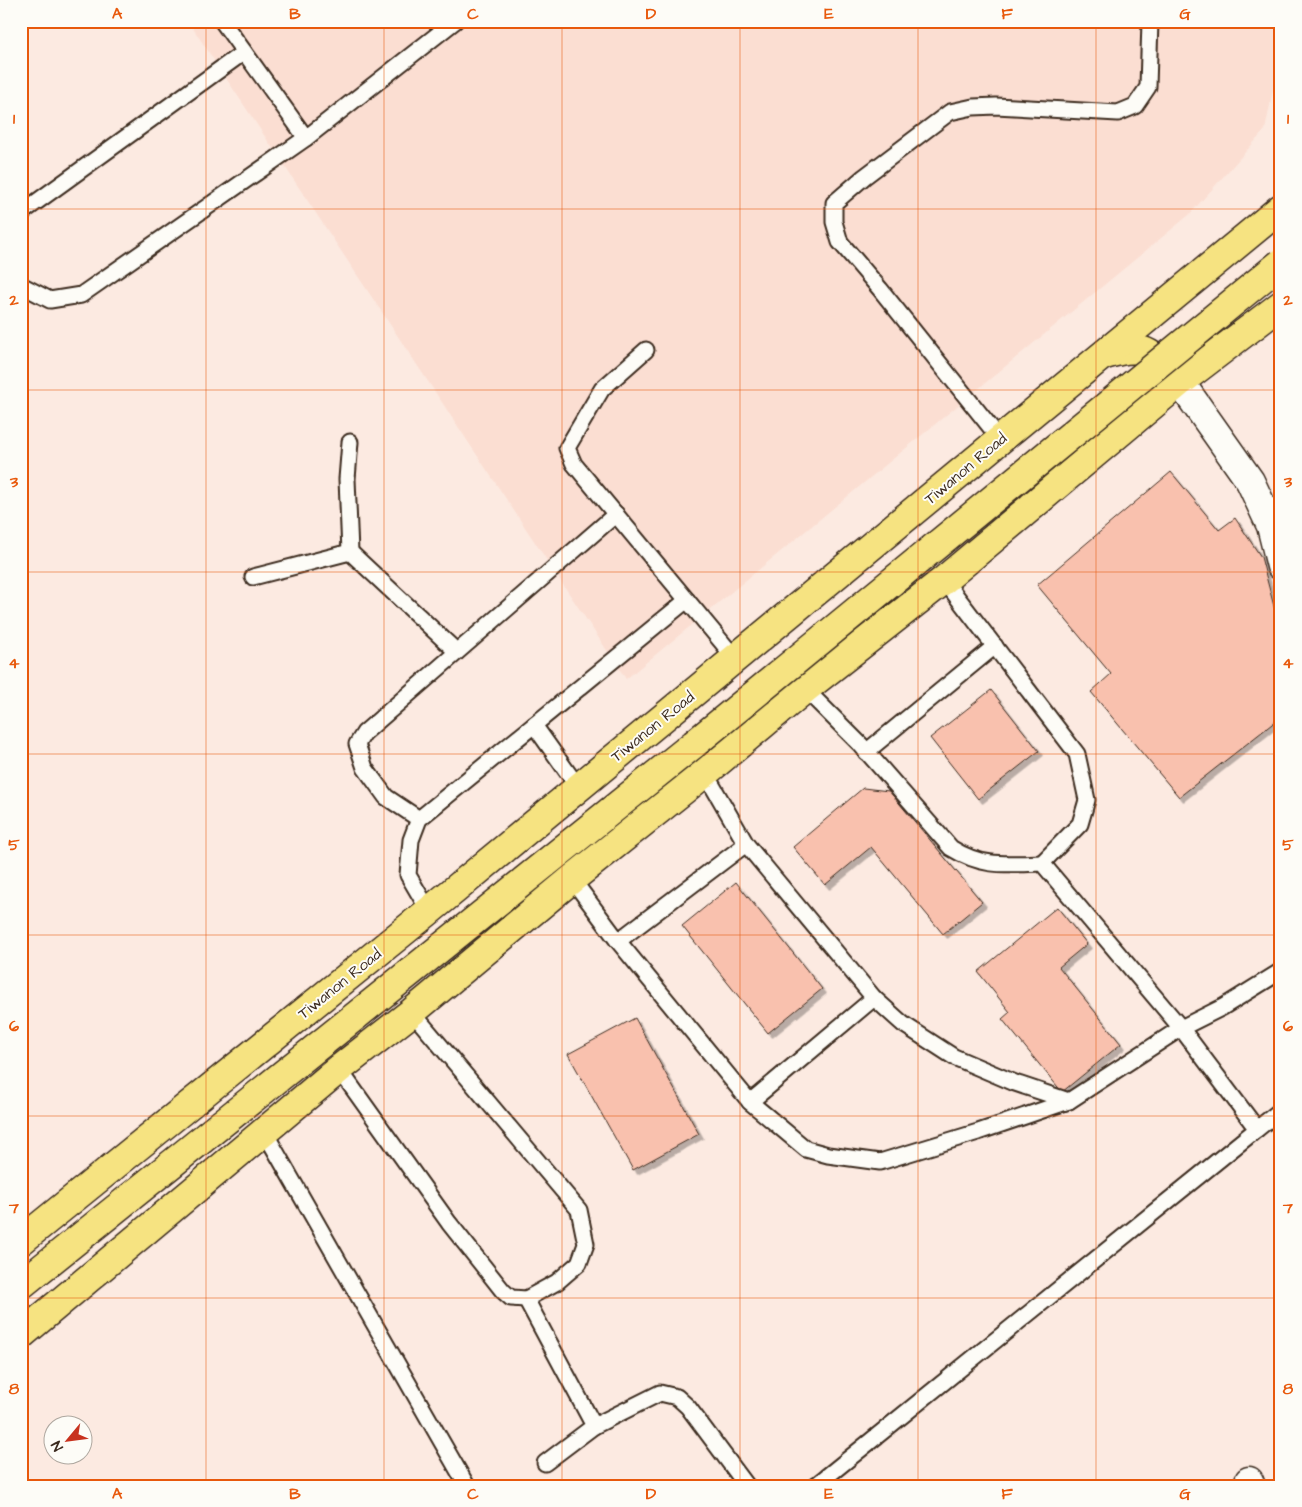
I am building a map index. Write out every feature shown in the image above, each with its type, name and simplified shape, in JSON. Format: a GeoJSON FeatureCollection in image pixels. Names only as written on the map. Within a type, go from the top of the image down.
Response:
{"type":"FeatureCollection","features":[{"type":"Feature","properties":{"kind":"main road","name":"Tiwanon Road"},"geometry":{"type":"LineString","coordinates":[[21,1241],[429,911],[1281,208]]}},
{"type":"Feature","properties":{"kind":"main road"},"geometry":{"type":"LineString","coordinates":[[21,1285],[694,744],[1281,263]]}},
{"type":"Feature","properties":{"kind":"main road"},"geometry":{"type":"LineString","coordinates":[[21,1335],[339,1069],[412,1012],[705,773],[804,689],[944,580],[1180,382],[1281,305]]}},
{"type":"Feature","properties":{"kind":"main road"},"geometry":{"type":"LineString","coordinates":[[1103,355],[1123,349],[1137,348],[1152,355],[1180,382]]}},
{"type":"Feature","properties":{"kind":"street"},"geometry":{"type":"LineString","coordinates":[[1180,382],[1250,481],[1271,526],[1280,563]]}},
{"type":"Feature","properties":{"kind":"lane"},"geometry":{"type":"LineString","coordinates":[[222,21],[306,138]]}},
{"type":"Feature","properties":{"kind":"lane"},"geometry":{"type":"LineString","coordinates":[[21,285],[50,300],[81,295],[306,138],[455,21]]}},
{"type":"Feature","properties":{"kind":"lane"},"geometry":{"type":"LineString","coordinates":[[1000,439],[880,288],[840,242],[834,222],[834,203],[864,177],[950,112],[996,106],[1118,114],[1135,106],[1142,99],[1148,88],[1150,21]]}},
{"type":"Feature","properties":{"kind":"lane"},"geometry":{"type":"LineString","coordinates":[[21,215],[244,52]]}},
{"type":"Feature","properties":{"kind":"lane"},"geometry":{"type":"LineString","coordinates":[[646,350],[602,390],[567,448],[574,464],[736,658]]}},
{"type":"Feature","properties":{"kind":"lane"},"geometry":{"type":"LineString","coordinates":[[350,442],[348,479],[350,552],[457,652]]}},
{"type":"Feature","properties":{"kind":"lane"},"geometry":{"type":"LineString","coordinates":[[419,819],[386,797],[365,768],[357,744],[364,733],[616,514]]}},
{"type":"Feature","properties":{"kind":"lane"},"geometry":{"type":"LineString","coordinates":[[253,577],[350,552]]}},
{"type":"Feature","properties":{"kind":"lane"},"geometry":{"type":"LineString","coordinates":[[804,689],[866,752],[951,848],[966,857],[990,864],[1042,863],[1080,824],[1087,800],[1077,754],[944,580]]}},
{"type":"Feature","properties":{"kind":"lane"},"geometry":{"type":"LineString","coordinates":[[429,911],[408,875],[411,840],[419,819],[687,600]]}},
{"type":"Feature","properties":{"kind":"lane"},"geometry":{"type":"LineString","coordinates":[[866,752],[995,646]]}},
{"type":"Feature","properties":{"kind":"lane"},"geometry":{"type":"LineString","coordinates":[[534,724],[578,787]]}},
{"type":"Feature","properties":{"kind":"lane"},"geometry":{"type":"LineString","coordinates":[[705,773],[746,844],[874,998],[903,1024],[954,1057],[1015,1083],[1069,1101]]}},
{"type":"Feature","properties":{"kind":"lane"},"geometry":{"type":"LineString","coordinates":[[618,941],[746,844]]}},
{"type":"Feature","properties":{"kind":"lane"},"geometry":{"type":"LineString","coordinates":[[1042,863],[1181,1028],[1257,1129]]}},
{"type":"Feature","properties":{"kind":"lane"},"geometry":{"type":"LineString","coordinates":[[572,880],[618,941],[750,1102],[806,1148],[828,1154],[880,1162],[978,1132],[1069,1101],[1181,1028],[1223,1007],[1281,971]]}},
{"type":"Feature","properties":{"kind":"lane"},"geometry":{"type":"LineString","coordinates":[[750,1102],[874,998]]}},
{"type":"Feature","properties":{"kind":"lane"},"geometry":{"type":"LineString","coordinates":[[339,1069],[449,1223],[503,1291],[512,1298],[526,1299],[558,1282],[579,1263],[586,1244],[579,1210],[412,1012]]}},
{"type":"Feature","properties":{"kind":"lane"},"geometry":{"type":"LineString","coordinates":[[815,1486],[1281,1110]]}},
{"type":"Feature","properties":{"kind":"lane"},"geometry":{"type":"LineString","coordinates":[[264,1131],[467,1486]]}},
{"type":"Feature","properties":{"kind":"lane"},"geometry":{"type":"LineString","coordinates":[[526,1299],[594,1426]]}},
{"type":"Feature","properties":{"kind":"lane"},"geometry":{"type":"LineString","coordinates":[[545,1463],[594,1426],[660,1393],[677,1396],[688,1406],[747,1486]]}},
{"type":"Feature","properties":{"kind":"shaded area"},"geometry":{"type":"Polygon","coordinates":[[[188,21],[1275,21],[1281,36],[1281,50],[1265,130],[1189,215],[626,679],[188,21]]]}},
{"type":"Feature","properties":{"kind":"building"},"geometry":{"type":"Polygon","coordinates":[[[1171,472],[1219,530],[1235,518],[1261,557],[1281,633],[1281,717],[1179,797],[1091,692],[1111,674],[1037,585],[1171,472]]]}},
{"type":"Feature","properties":{"kind":"building"},"geometry":{"type":"Polygon","coordinates":[[[991,690],[1039,751],[978,799],[930,738],[991,690]]]}},
{"type":"Feature","properties":{"kind":"building"},"geometry":{"type":"Polygon","coordinates":[[[863,788],[889,791],[982,902],[943,934],[871,847],[825,885],[793,847],[863,788]]]}},
{"type":"Feature","properties":{"kind":"building"},"geometry":{"type":"Polygon","coordinates":[[[736,882],[822,989],[768,1033],[682,926],[736,882]]]}},
{"type":"Feature","properties":{"kind":"building"},"geometry":{"type":"Polygon","coordinates":[[[1057,907],[1087,944],[1059,967],[1121,1044],[1062,1092],[1002,1019],[1010,1012],[978,972],[1057,907]]]}},
{"type":"Feature","properties":{"kind":"building"},"geometry":{"type":"Polygon","coordinates":[[[635,1018],[699,1134],[633,1170],[568,1054],[635,1018]]]}}]}
